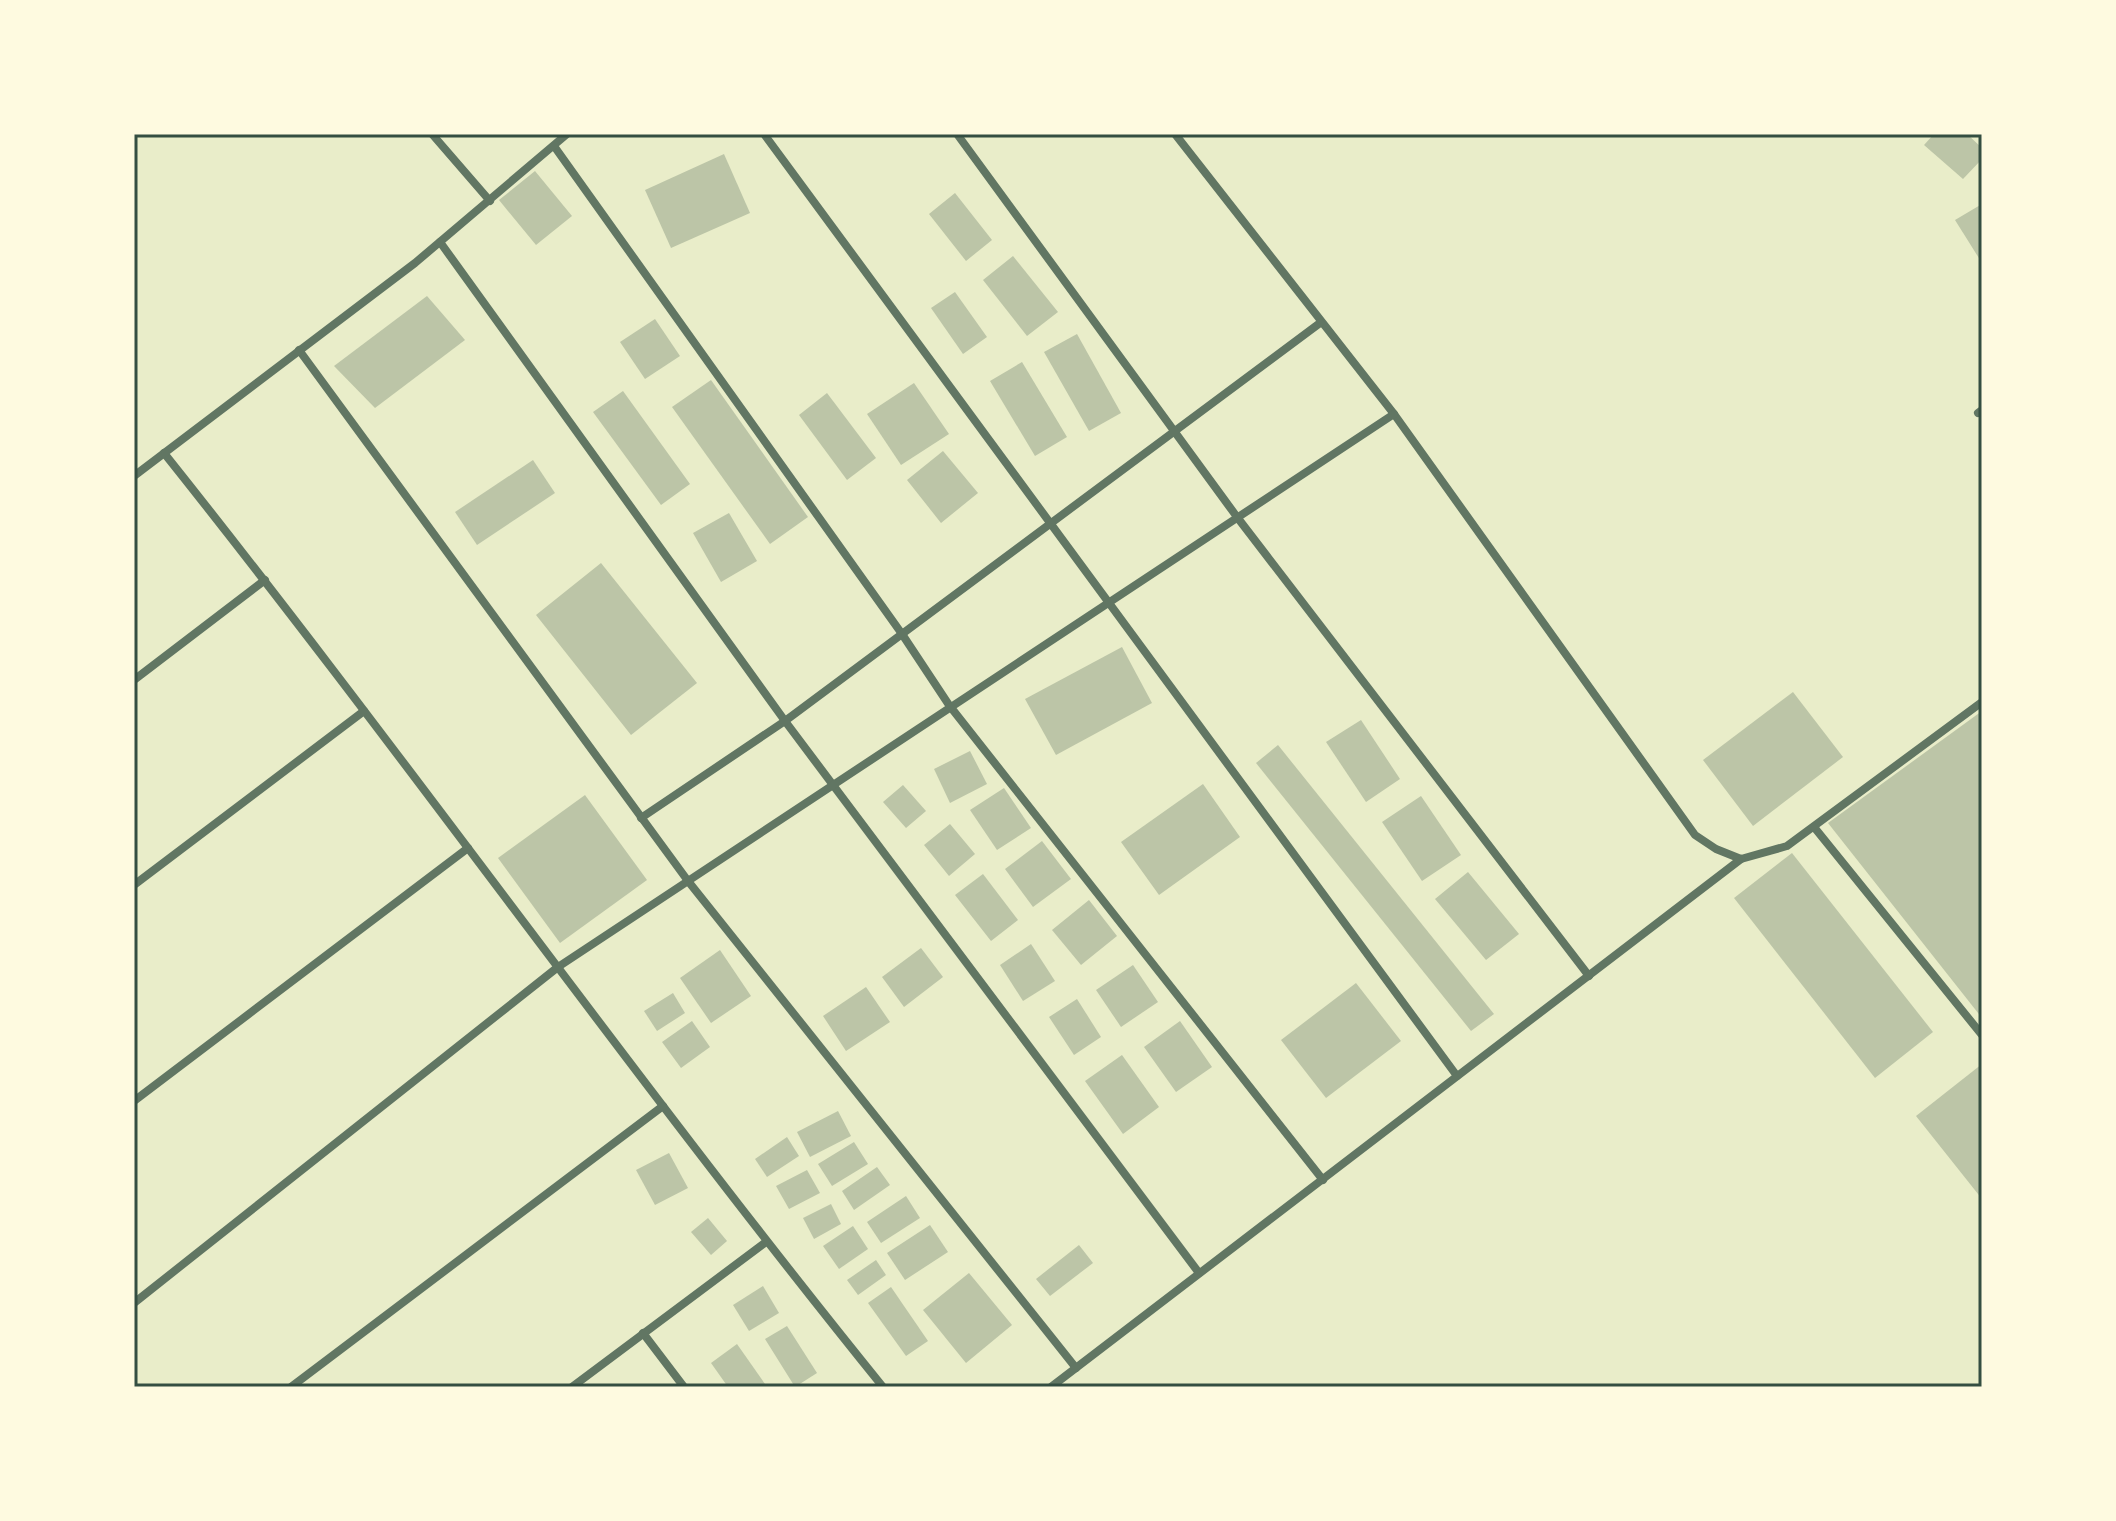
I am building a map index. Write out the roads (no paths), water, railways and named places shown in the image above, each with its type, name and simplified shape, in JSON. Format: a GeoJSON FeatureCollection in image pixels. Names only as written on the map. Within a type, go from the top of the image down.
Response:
{"type":"FeatureCollection","features":[{"type":"Feature","properties":{"kind":"street"},"geometry":{"type":"LineString","coordinates":[[432,134],[490,201]]}},
{"type":"Feature","properties":{"kind":"street"},"geometry":{"type":"LineString","coordinates":[[134,476],[440,242],[567,134]]}},
{"type":"Feature","properties":{"kind":"street"},"geometry":{"type":"LineString","coordinates":[[764,134],[1457,1076]]}},
{"type":"Feature","properties":{"kind":"street"},"geometry":{"type":"LineString","coordinates":[[957,134],[1237,517],[1589,976]]}},
{"type":"Feature","properties":{"kind":"street"},"geometry":{"type":"LineString","coordinates":[[1175,134],[1394,414],[1695,835],[1716,849],[1741,859]]}},
{"type":"Feature","properties":{"kind":"street"},"geometry":{"type":"LineString","coordinates":[[554,146],[902,634],[949,705],[1323,1180]]}},
{"type":"Feature","properties":{"kind":"street"},"geometry":{"type":"LineString","coordinates":[[440,242],[785,721],[1199,1273]]}},
{"type":"Feature","properties":{"kind":"street"},"geometry":{"type":"LineString","coordinates":[[641,818],[785,721],[1320,323]]}},
{"type":"Feature","properties":{"kind":"street"},"geometry":{"type":"LineString","coordinates":[[299,350],[688,881],[1076,1368]]}},
{"type":"Feature","properties":{"kind":"street"},"geometry":{"type":"LineString","coordinates":[[134,1303],[558,967],[949,705],[1394,414]]}},
{"type":"Feature","properties":{"kind":"street"},"geometry":{"type":"LineString","coordinates":[[164,453],[265,580],[766,1242],[883,1387]]}},
{"type":"Feature","properties":{"kind":"street"},"geometry":{"type":"LineString","coordinates":[[134,680],[265,580]]}},
{"type":"Feature","properties":{"kind":"street"},"geometry":{"type":"LineString","coordinates":[[1051,1387],[1741,859],[1787,846],[1982,702]]}},
{"type":"Feature","properties":{"kind":"street"},"geometry":{"type":"LineString","coordinates":[[134,885],[364,711]]}},
{"type":"Feature","properties":{"kind":"street"},"geometry":{"type":"LineString","coordinates":[[1814,827],[1982,1035]]}},
{"type":"Feature","properties":{"kind":"street"},"geometry":{"type":"LineString","coordinates":[[134,1101],[468,848]]}},
{"type":"Feature","properties":{"kind":"street"},"geometry":{"type":"LineString","coordinates":[[291,1387],[663,1106]]}},
{"type":"Feature","properties":{"kind":"street"},"geometry":{"type":"LineString","coordinates":[[572,1387],[766,1242]]}},
{"type":"Feature","properties":{"kind":"street"},"geometry":{"type":"LineString","coordinates":[[643,1333],[684,1387]]}}]}
